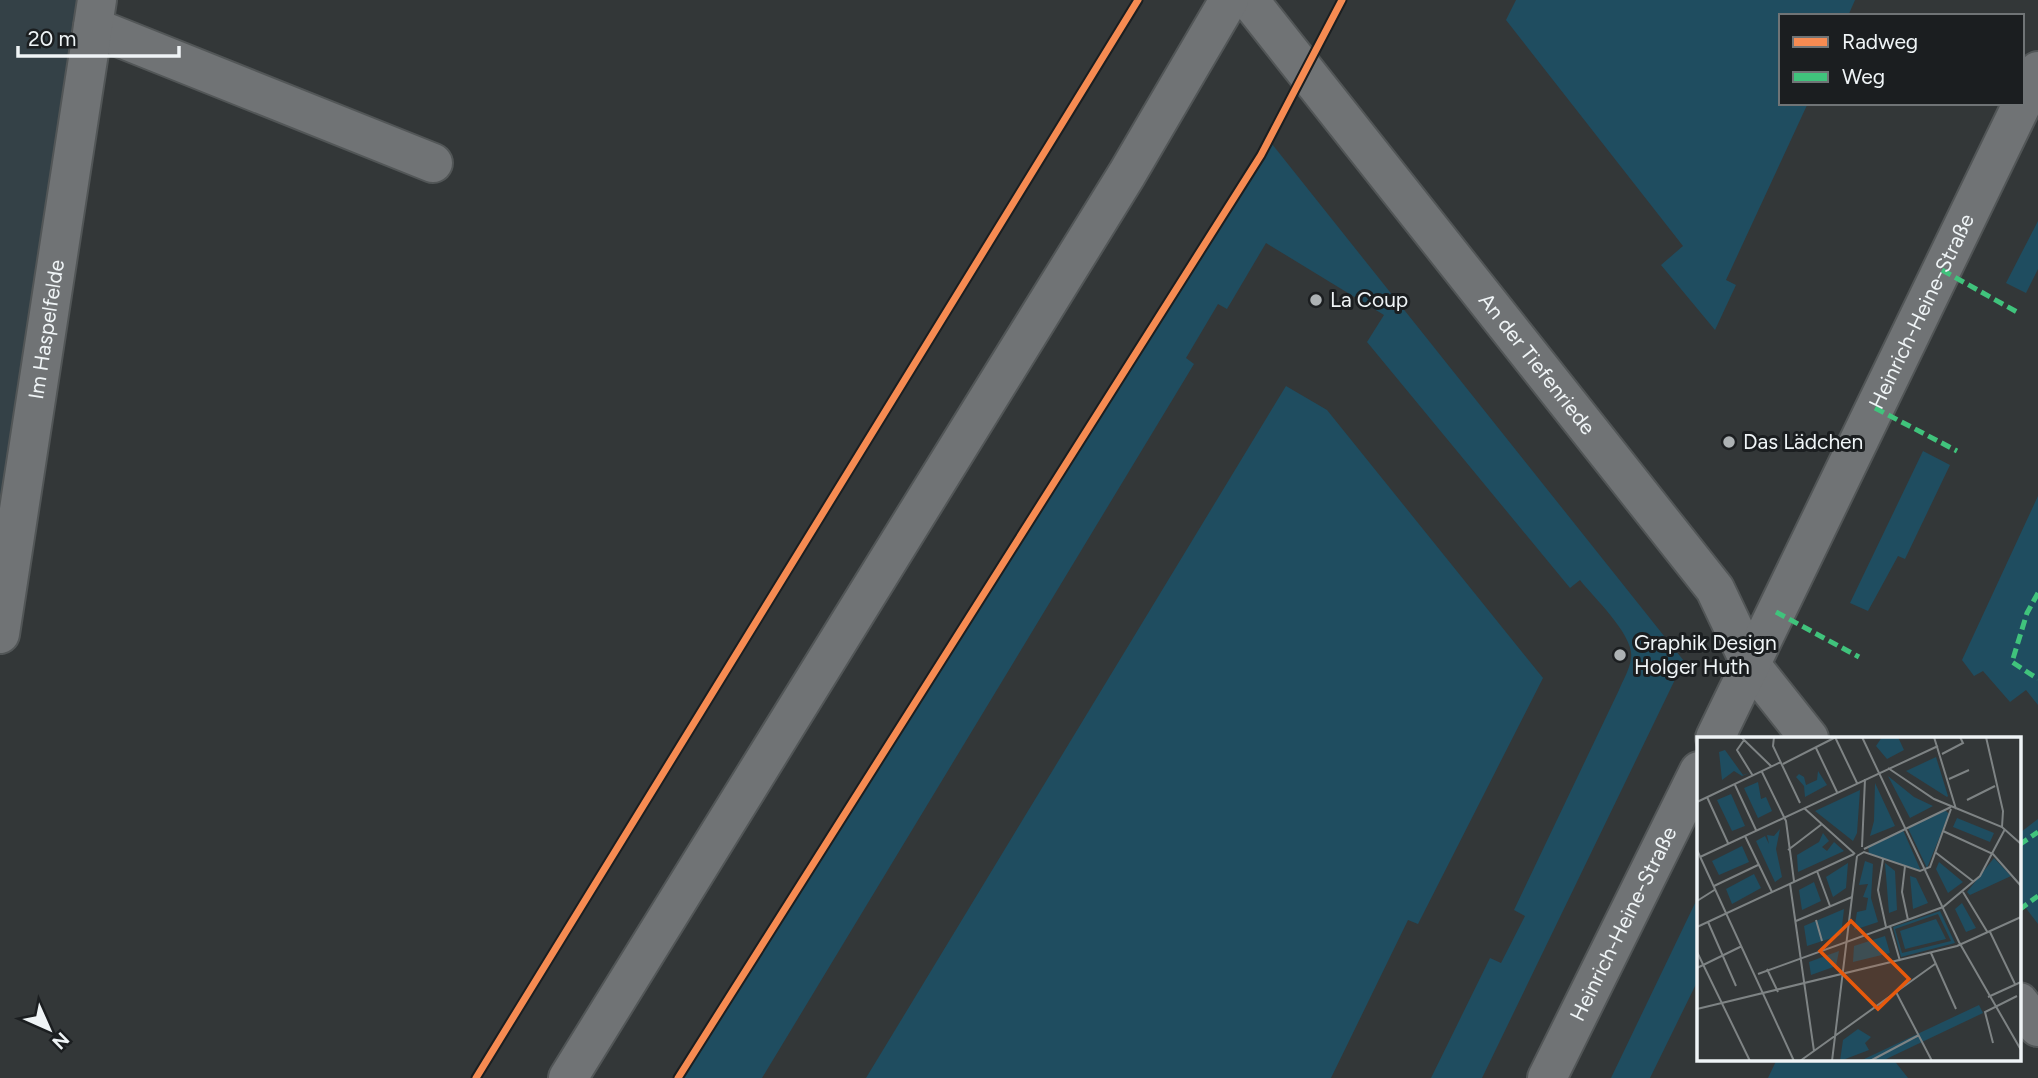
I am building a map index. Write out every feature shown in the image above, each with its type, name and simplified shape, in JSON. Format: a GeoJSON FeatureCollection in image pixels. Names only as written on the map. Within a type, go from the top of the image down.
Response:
{"type":"FeatureCollection","features":[{"type":"Feature","properties":{"kind":"street"},"geometry":{"type":"LineString","coordinates":[[568,1078],[1127,174],[1229,0]]}},
{"type":"Feature","properties":{"kind":"street","name":"An der Tiefenriede"},"geometry":{"type":"LineString","coordinates":[[1249,0],[1715,589],[1751,665],[1808,737]]}},
{"type":"Feature","properties":{"kind":"street","name":"Im Haspelfelde"},"geometry":{"type":"LineString","coordinates":[[1,619],[95,13],[433,163]]}},
{"type":"Feature","properties":{"kind":"street","name":"Heinrich-Heine-Straße"},"geometry":{"type":"LineString","coordinates":[[1715,737],[2026,129],[2038,71]]}},
{"type":"Feature","properties":{"kind":"street","name":"Heinrich-Heine-Straße"},"geometry":{"type":"LineString","coordinates":[[1547,1078],[1697,775]]}},
{"type":"Feature","properties":{"kind":"street"},"geometry":{"type":"LineString","coordinates":[[2021,1005],[2038,1027]]}},
{"type":"Feature","properties":{"kind":"shaded area"},"geometry":{"type":"Polygon","coordinates":[[[0,0],[97,0],[0,611],[0,0]]]}},
{"type":"Feature","properties":{"kind":"shaded area"},"geometry":{"type":"Polygon","coordinates":[[[1516,0],[1855,0],[1849,14],[1779,14],[1779,105],[1807,105],[1726,280],[1736,285],[1715,330],[1661,265],[1683,246],[1506,20],[1516,0]]]}},
{"type":"Feature","properties":{"kind":"shaded area"},"geometry":{"type":"Polygon","coordinates":[[[1268,139],[1684,661],[1482,1078],[1431,1078],[1490,958],[1501,963],[1525,916],[1514,910],[1626,674],[1631,649],[1620,628],[1580,580],[1570,588],[1367,342],[1384,315],[1266,243],[1227,309],[1218,304],[1186,358],[1194,364],[762,1078],[678,1078],[1268,139]]]}},
{"type":"Feature","properties":{"kind":"shaded area"},"geometry":{"type":"Polygon","coordinates":[[[2038,221],[2038,269],[2026,293],[2006,283],[2038,221]]]}},
{"type":"Feature","properties":{"kind":"shaded area"},"geometry":{"type":"Polygon","coordinates":[[[1286,386],[1327,410],[1543,678],[1418,924],[1408,920],[1331,1078],[866,1078],[1286,386]]]}},
{"type":"Feature","properties":{"kind":"shaded area"},"geometry":{"type":"Polygon","coordinates":[[[1923,451],[1950,465],[1905,559],[1898,556],[1868,611],[1850,603],[1923,451]]]}},
{"type":"Feature","properties":{"kind":"shaded area"},"geometry":{"type":"Polygon","coordinates":[[[2038,496],[2038,705],[2026,690],[2010,702],[1983,671],[1974,676],[1962,660],[2038,496]]]}},
{"type":"Feature","properties":{"kind":"shaded area"},"geometry":{"type":"Polygon","coordinates":[[[2038,819],[2038,924],[2021,902],[2021,832],[2038,819]]]}},
{"type":"Feature","properties":{"kind":"shaded area"},"geometry":{"type":"Polygon","coordinates":[[[1697,899],[1697,982],[1650,1078],[1611,1078],[1697,899]]]}},
{"type":"Feature","properties":{"kind":"shaded area"},"geometry":{"type":"Polygon","coordinates":[[[1777,1060],[1894,1060],[1908,1078],[1768,1078],[1777,1060]]]}},
{"type":"Feature","properties":{"kind":"marked path"},"geometry":{"type":"LineString","coordinates":[[1942,270],[2017,312]]}},
{"type":"Feature","properties":{"kind":"marked path"},"geometry":{"type":"LineString","coordinates":[[1875,408],[1957,451]]}},
{"type":"Feature","properties":{"kind":"marked path"},"geometry":{"type":"LineString","coordinates":[[2038,593],[2027,613],[2012,662],[2038,679]]}},
{"type":"Feature","properties":{"kind":"marked path"},"geometry":{"type":"LineString","coordinates":[[1776,612],[1859,657]]}},
{"type":"Feature","properties":{"kind":"marked path"},"geometry":{"type":"LineString","coordinates":[[2021,844],[2038,832]]}},
{"type":"Feature","properties":{"kind":"marked path"},"geometry":{"type":"LineString","coordinates":[[2021,909],[2038,896]]}},
{"type":"Feature","properties":{"kind":"cycle path"},"geometry":{"type":"LineString","coordinates":[[476,1078],[1138,0]]}},
{"type":"Feature","properties":{"kind":"cycle path"},"geometry":{"type":"LineString","coordinates":[[678,1078],[1261,155],[1342,0]]}},
{"type":"Feature","properties":{"kind":"place","name":"La Coup"},"geometry":{"type":"Point","coordinates":[1316,300]}},
{"type":"Feature","properties":{"kind":"place","name":"Das Lädchen"},"geometry":{"type":"Point","coordinates":[1729,442]}},
{"type":"Feature","properties":{"kind":"place","name":"Graphik Design Holger Huth"},"geometry":{"type":"Point","coordinates":[1620,655]}}]}
